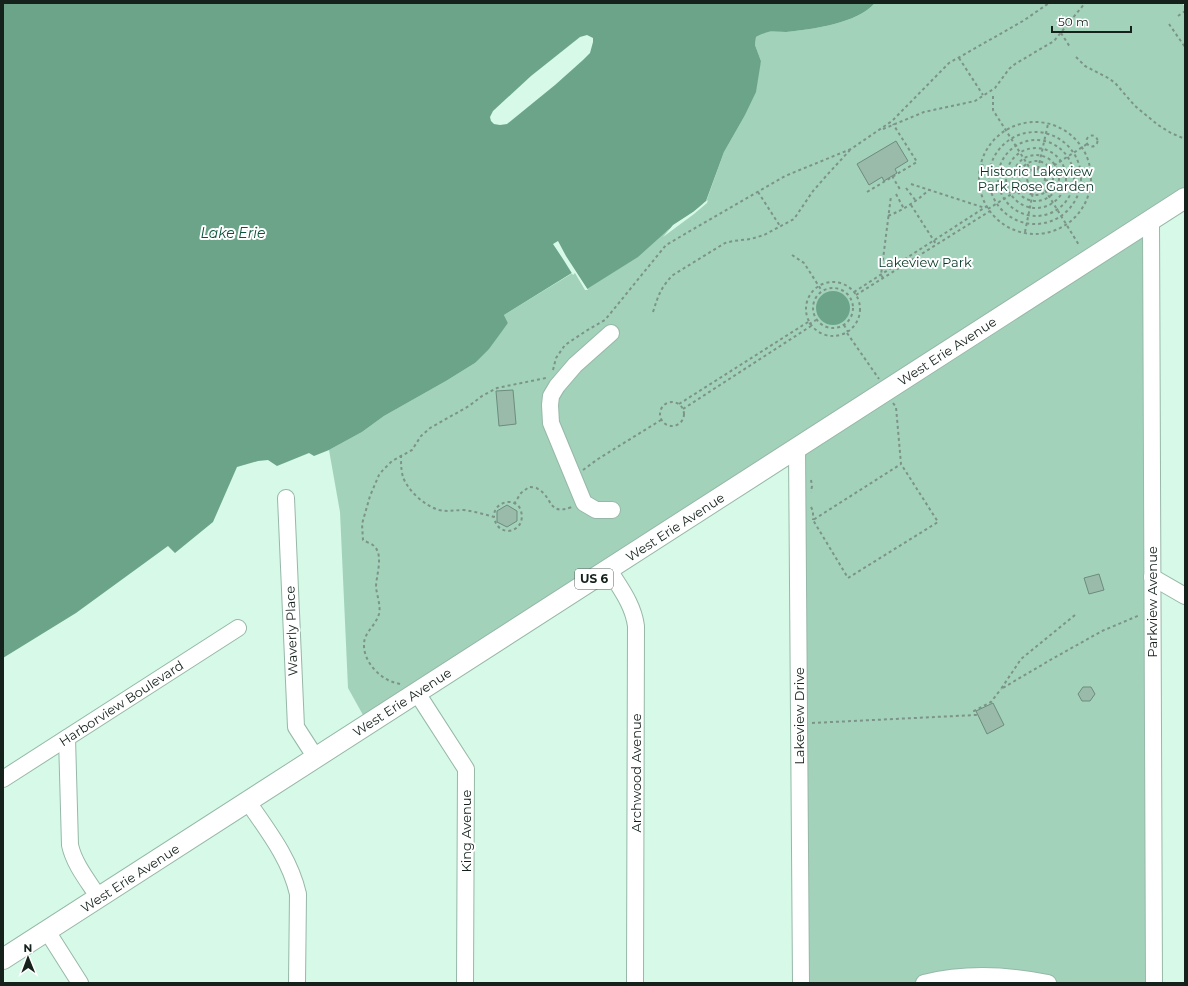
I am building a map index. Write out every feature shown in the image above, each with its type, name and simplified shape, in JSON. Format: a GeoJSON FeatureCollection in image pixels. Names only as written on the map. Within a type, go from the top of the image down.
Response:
{"type":"FeatureCollection","features":[{"type":"Feature","properties":{"kind":"main road","name":"West Erie Avenue"},"geometry":{"type":"LineString","coordinates":[[3,959],[316,758],[408,688],[609,570],[1185,198]]}},
{"type":"Feature","properties":{"kind":"street","name":"Parkview Avenue"},"geometry":{"type":"LineString","coordinates":[[1150,220],[1154,983]]}},
{"type":"Feature","properties":{"kind":"street"},"geometry":{"type":"LineString","coordinates":[[612,333],[554,382],[550,405],[551,423],[584,503],[596,510],[612,510]]}},
{"type":"Feature","properties":{"kind":"street","name":"Lakeview Drive"},"geometry":{"type":"LineString","coordinates":[[797,448],[801,983]]}},
{"type":"Feature","properties":{"kind":"street","name":"Waverly Place"},"geometry":{"type":"LineString","coordinates":[[286,498],[296,727],[316,758]]}},
{"type":"Feature","properties":{"kind":"street","name":"Archwood Avenue"},"geometry":{"type":"LineString","coordinates":[[609,570],[632,607],[636,626],[635,983]]}},
{"type":"Feature","properties":{"kind":"street"},"geometry":{"type":"LineString","coordinates":[[1152,578],[1185,596]]}},
{"type":"Feature","properties":{"kind":"street","name":"Harborview Boulevard"},"geometry":{"type":"LineString","coordinates":[[3,779],[238,628]]}},
{"type":"Feature","properties":{"kind":"street","name":"King Avenue"},"geometry":{"type":"LineString","coordinates":[[408,688],[466,769],[465,983]]}},
{"type":"Feature","properties":{"kind":"street"},"geometry":{"type":"LineString","coordinates":[[67,738],[70,845],[72,854],[99,898]]}},
{"type":"Feature","properties":{"kind":"street"},"geometry":{"type":"LineString","coordinates":[[248,802],[282,853],[296,883],[298,894],[297,983]]}},
{"type":"Feature","properties":{"kind":"street"},"geometry":{"type":"LineString","coordinates":[[47,931],[80,983]]}},
{"type":"Feature","properties":{"kind":"street"},"geometry":{"type":"LineString","coordinates":[[924,983],[953,978],[980,976],[1006,977],[1048,983]]}},
{"type":"Feature","properties":{"kind":"path"},"geometry":{"type":"LineString","coordinates":[[408,688],[388,680],[380,674],[371,666],[364,654],[365,638],[376,622],[379,614],[376,584],[379,562],[378,554],[374,546],[363,540],[362,524],[370,496],[379,475],[392,461],[412,450],[421,436],[430,428],[497,388],[546,378],[554,382],[556,358],[565,345],[605,320],[666,245],[785,176],[851,149],[892,121],[949,63],[1022,21],[1049,3]]}},
{"type":"Feature","properties":{"kind":"path"},"geometry":{"type":"LineString","coordinates":[[878,131],[924,112],[975,101],[995,88],[1009,69],[1015,64],[1054,41],[1086,3]]}},
{"type":"Feature","properties":{"kind":"path"},"geometry":{"type":"LineString","coordinates":[[1178,16],[1185,11]]}},
{"type":"Feature","properties":{"kind":"path"},"geometry":{"type":"LineString","coordinates":[[1169,24],[1185,48]]}},
{"type":"Feature","properties":{"kind":"path"},"geometry":{"type":"LineString","coordinates":[[1061,33],[1070,47]]}},
{"type":"Feature","properties":{"kind":"path"},"geometry":{"type":"LineString","coordinates":[[959,57],[983,96]]}},
{"type":"Feature","properties":{"kind":"path"},"geometry":{"type":"LineString","coordinates":[[1076,57],[1085,66],[1110,79],[1135,106],[1158,125],[1185,139]]}},
{"type":"Feature","properties":{"kind":"path"},"geometry":{"type":"LineString","coordinates":[[993,96],[993,110],[1031,170]]}},
{"type":"Feature","properties":{"kind":"path"},"geometry":{"type":"LineString","coordinates":[[1038,122],[1056,125],[1071,134],[1083,147],[1090,165],[1092,185],[1086,204],[1074,219],[1057,230],[1038,234],[1019,232],[1001,223],[987,208],[981,193],[979,175],[982,158],[991,142],[1006,130],[1021,123],[1038,122]]}},
{"type":"Feature","properties":{"kind":"path"},"geometry":{"type":"LineString","coordinates":[[867,192],[917,162],[893,124]]}},
{"type":"Feature","properties":{"kind":"path"},"geometry":{"type":"LineString","coordinates":[[1038,169],[1048,124]]}},
{"type":"Feature","properties":{"kind":"path"},"geometry":{"type":"LineString","coordinates":[[1032,131],[1046,133],[1057,137],[1068,144],[1075,152],[1081,168],[1081,188],[1071,208],[1061,216],[1047,223],[1032,224],[1018,221],[1006,214],[996,203],[990,186],[990,168],[994,157],[1000,148],[1011,139],[1020,134],[1032,131]]}},
{"type":"Feature","properties":{"kind":"path"},"geometry":{"type":"LineString","coordinates":[[1044,172],[1087,144],[1087,139],[1090,136],[1093,135],[1098,139],[1096,146],[1092,147],[1087,144]]}},
{"type":"Feature","properties":{"kind":"path"},"geometry":{"type":"LineString","coordinates":[[1034,140],[1044,141],[1059,147],[1068,157],[1073,168],[1074,180],[1072,191],[1066,202],[1057,210],[1046,215],[1034,216],[1022,214],[1012,208],[1004,199],[999,186],[998,174],[1002,161],[1010,150],[1016,146],[1021,143],[1034,140]]}},
{"type":"Feature","properties":{"kind":"path"},"geometry":{"type":"LineString","coordinates":[[1035,148],[1042,149],[1054,154],[1061,161],[1066,170],[1067,179],[1065,189],[1060,197],[1053,203],[1044,207],[1035,208],[1025,206],[1017,201],[1011,194],[1007,184],[1006,174],[1009,164],[1020,153],[1024,150],[1035,148]]}},
{"type":"Feature","properties":{"kind":"path"},"geometry":{"type":"LineString","coordinates":[[653,312],[659,293],[673,274],[725,244],[764,235],[794,219],[813,191],[851,149]]}},
{"type":"Feature","properties":{"kind":"path"},"geometry":{"type":"LineString","coordinates":[[1035,154],[1041,155],[1050,159],[1056,165],[1060,179],[1055,193],[1050,198],[1042,201],[1031,201],[1021,196],[1016,191],[1013,183],[1013,173],[1015,167],[1027,156],[1035,154]]}},
{"type":"Feature","properties":{"kind":"path"},"geometry":{"type":"LineString","coordinates":[[1035,161],[1040,162],[1046,164],[1050,168],[1053,173],[1053,181],[1050,188],[1046,192],[1041,194],[1033,194],[1026,191],[1022,187],[1020,182],[1020,174],[1027,164],[1035,161]]}},
{"type":"Feature","properties":{"kind":"path"},"geometry":{"type":"LineString","coordinates":[[981,165],[1028,176]]}},
{"type":"Feature","properties":{"kind":"path"},"geometry":{"type":"LineString","coordinates":[[1028,183],[1034,187],[1042,186],[1046,180],[1044,172],[1038,169],[1031,170]]}},
{"type":"Feature","properties":{"kind":"path"},"geometry":{"type":"LineString","coordinates":[[1028,183],[1028,176],[1031,170]]}},
{"type":"Feature","properties":{"kind":"path"},"geometry":{"type":"LineString","coordinates":[[893,177],[901,191]]}},
{"type":"Feature","properties":{"kind":"path"},"geometry":{"type":"LineString","coordinates":[[1046,180],[1090,190]]}},
{"type":"Feature","properties":{"kind":"path"},"geometry":{"type":"LineString","coordinates":[[850,297],[881,274],[960,223],[1004,199],[1028,183]]}},
{"type":"Feature","properties":{"kind":"path"},"geometry":{"type":"LineString","coordinates":[[911,184],[987,208]]}},
{"type":"Feature","properties":{"kind":"path"},"geometry":{"type":"LineString","coordinates":[[1042,186],[1079,245]]}},
{"type":"Feature","properties":{"kind":"path"},"geometry":{"type":"LineString","coordinates":[[1024,232],[1034,187]]}},
{"type":"Feature","properties":{"kind":"path"},"geometry":{"type":"LineString","coordinates":[[906,188],[916,201]]}},
{"type":"Feature","properties":{"kind":"path"},"geometry":{"type":"LineString","coordinates":[[888,216],[911,205],[929,190]]}},
{"type":"Feature","properties":{"kind":"path"},"geometry":{"type":"LineString","coordinates":[[758,192],[780,226]]}},
{"type":"Feature","properties":{"kind":"path"},"geometry":{"type":"LineString","coordinates":[[896,194],[904,209]]}},
{"type":"Feature","properties":{"kind":"path"},"geometry":{"type":"LineString","coordinates":[[883,278],[881,274],[891,196]]}},
{"type":"Feature","properties":{"kind":"path"},"geometry":{"type":"LineString","coordinates":[[911,205],[936,244]]}},
{"type":"Feature","properties":{"kind":"path"},"geometry":{"type":"LineString","coordinates":[[855,293],[883,278],[963,227],[987,208]]}},
{"type":"Feature","properties":{"kind":"path"},"geometry":{"type":"LineString","coordinates":[[960,223],[963,227]]}},
{"type":"Feature","properties":{"kind":"path"},"geometry":{"type":"LineString","coordinates":[[792,255],[804,263],[822,291]]}},
{"type":"Feature","properties":{"kind":"path"},"geometry":{"type":"LineString","coordinates":[[906,258],[908,262]]}},
{"type":"Feature","properties":{"kind":"path"},"geometry":{"type":"LineString","coordinates":[[832,282],[841,283],[855,293],[860,303],[860,311],[858,320],[854,327],[848,332],[839,336],[830,337],[822,335],[814,330],[810,324],[806,314],[805,305],[809,296],[818,286],[832,282]]}},
{"type":"Feature","properties":{"kind":"path"},"geometry":{"type":"LineString","coordinates":[[828,288],[841,289],[850,297],[854,311],[851,318],[844,325],[834,329],[827,328],[816,320],[812,307],[817,295],[822,291],[828,288]]}},
{"type":"Feature","properties":{"kind":"path"},"geometry":{"type":"LineString","coordinates":[[683,409],[777,348],[816,320]]}},
{"type":"Feature","properties":{"kind":"path"},"geometry":{"type":"LineString","coordinates":[[680,404],[747,361],[810,324]]}},
{"type":"Feature","properties":{"kind":"path"},"geometry":{"type":"LineString","coordinates":[[844,325],[880,380]]}},
{"type":"Feature","properties":{"kind":"path"},"geometry":{"type":"LineString","coordinates":[[775,344],[777,348]]}},
{"type":"Feature","properties":{"kind":"path"},"geometry":{"type":"LineString","coordinates":[[747,361],[750,365]]}},
{"type":"Feature","properties":{"kind":"path"},"geometry":{"type":"LineString","coordinates":[[717,381],[719,385]]}},
{"type":"Feature","properties":{"kind":"path"},"geometry":{"type":"LineString","coordinates":[[891,400],[896,407],[901,464],[938,522],[848,578],[813,520],[901,464]]}},
{"type":"Feature","properties":{"kind":"path"},"geometry":{"type":"LineString","coordinates":[[675,402],[680,404],[683,409],[684,417],[680,424],[676,426],[667,425],[661,420],[660,411],[664,404],[675,402]]}},
{"type":"Feature","properties":{"kind":"path"},"geometry":{"type":"LineString","coordinates":[[573,474],[586,468],[661,420]]}},
{"type":"Feature","properties":{"kind":"path"},"geometry":{"type":"LineString","coordinates":[[401,455],[403,478],[408,487],[424,502],[437,510],[451,512],[465,510],[494,517]]}},
{"type":"Feature","properties":{"kind":"path"},"geometry":{"type":"LineString","coordinates":[[514,504],[521,493],[529,487],[537,488],[545,494],[555,508],[560,510],[584,503]]}},
{"type":"Feature","properties":{"kind":"path"},"geometry":{"type":"LineString","coordinates":[[503,502],[509,502],[520,508],[521,520],[519,525],[514,530],[509,531],[500,529],[496,525],[494,517],[493,514],[496,508],[503,502]]}},
{"type":"Feature","properties":{"kind":"path"},"geometry":{"type":"LineString","coordinates":[[1001,689],[1102,631],[1141,614]]}},
{"type":"Feature","properties":{"kind":"path"},"geometry":{"type":"LineString","coordinates":[[799,724],[976,715],[974,711],[991,702],[1021,659],[1075,615]]}},
{"type":"Feature","properties":{"kind":"green space","name":"Lakeview Park"},"geometry":{"type":"Polygon","coordinates":[[[875,3],[1182,3],[1185,7],[1185,198],[1151,220],[1154,983],[801,983],[797,449],[368,724],[348,688],[340,512],[329,450],[362,432],[384,416],[475,363],[508,323],[504,315],[576,271],[587,288],[706,202],[724,152],[744,117],[761,61],[755,45],[756,37],[767,32],[797,31],[846,21],[867,10],[875,3]]]}},
{"type":"Feature","properties":{"kind":"water","name":"Lake Erie"},"geometry":{"type":"Polygon","coordinates":[[[3,3],[875,3],[867,10],[846,21],[797,31],[768,32],[756,37],[755,45],[761,61],[756,92],[724,152],[706,201],[688,217],[668,230],[638,257],[587,289],[575,271],[504,315],[508,323],[489,349],[475,363],[384,416],[362,432],[329,450],[314,456],[309,453],[277,466],[268,460],[258,461],[237,467],[213,522],[175,553],[168,546],[76,613],[3,658],[3,3]]]}},
{"type":"Feature","properties":{"kind":"water"},"geometry":{"type":"Polygon","coordinates":[[[830,291],[836,291],[840,292],[847,298],[850,308],[849,315],[843,322],[836,325],[830,325],[826,324],[819,318],[816,311],[816,305],[817,301],[823,294],[830,291]]]}},
{"type":"Feature","properties":{"kind":"pier"},"geometry":{"type":"Polygon","coordinates":[[[587,35],[593,38],[593,42],[590,53],[583,60],[507,124],[494,124],[491,121],[490,117],[493,111],[531,76],[580,37],[587,35]]]}},
{"type":"Feature","properties":{"kind":"pier"},"geometry":{"type":"Polygon","coordinates":[[[708,200],[707,203],[694,214],[663,237],[673,225],[708,200]]]}},
{"type":"Feature","properties":{"kind":"pier"},"geometry":{"type":"Polygon","coordinates":[[[558,241],[588,290],[585,290],[575,273],[573,275],[553,244],[558,241]]]}},
{"type":"Feature","properties":{"kind":"building"},"geometry":{"type":"Polygon","coordinates":[[[896,141],[908,161],[895,169],[897,173],[884,181],[882,177],[869,185],[857,164],[896,141]]]}},
{"type":"Feature","properties":{"kind":"building"},"geometry":{"type":"Polygon","coordinates":[[[513,390],[516,424],[499,426],[496,391],[513,390]]]}},
{"type":"Feature","properties":{"kind":"building"},"geometry":{"type":"Polygon","coordinates":[[[507,505],[517,511],[517,521],[507,527],[497,522],[497,511],[507,505]]]}},
{"type":"Feature","properties":{"kind":"building"},"geometry":{"type":"Polygon","coordinates":[[[1099,574],[1104,590],[1089,594],[1084,578],[1099,574]]]}},
{"type":"Feature","properties":{"kind":"building"},"geometry":{"type":"Polygon","coordinates":[[[1083,687],[1091,687],[1095,694],[1090,701],[1082,701],[1078,694],[1083,687]]]}},
{"type":"Feature","properties":{"kind":"building"},"geometry":{"type":"Polygon","coordinates":[[[993,703],[1004,725],[987,734],[976,711],[993,703]]]}},
{"type":"Feature","properties":{"kind":"park label","name":"Historic Lakeview Park Rose Garden"},"geometry":{"type":"Point","coordinates":[1036,178]}}]}
